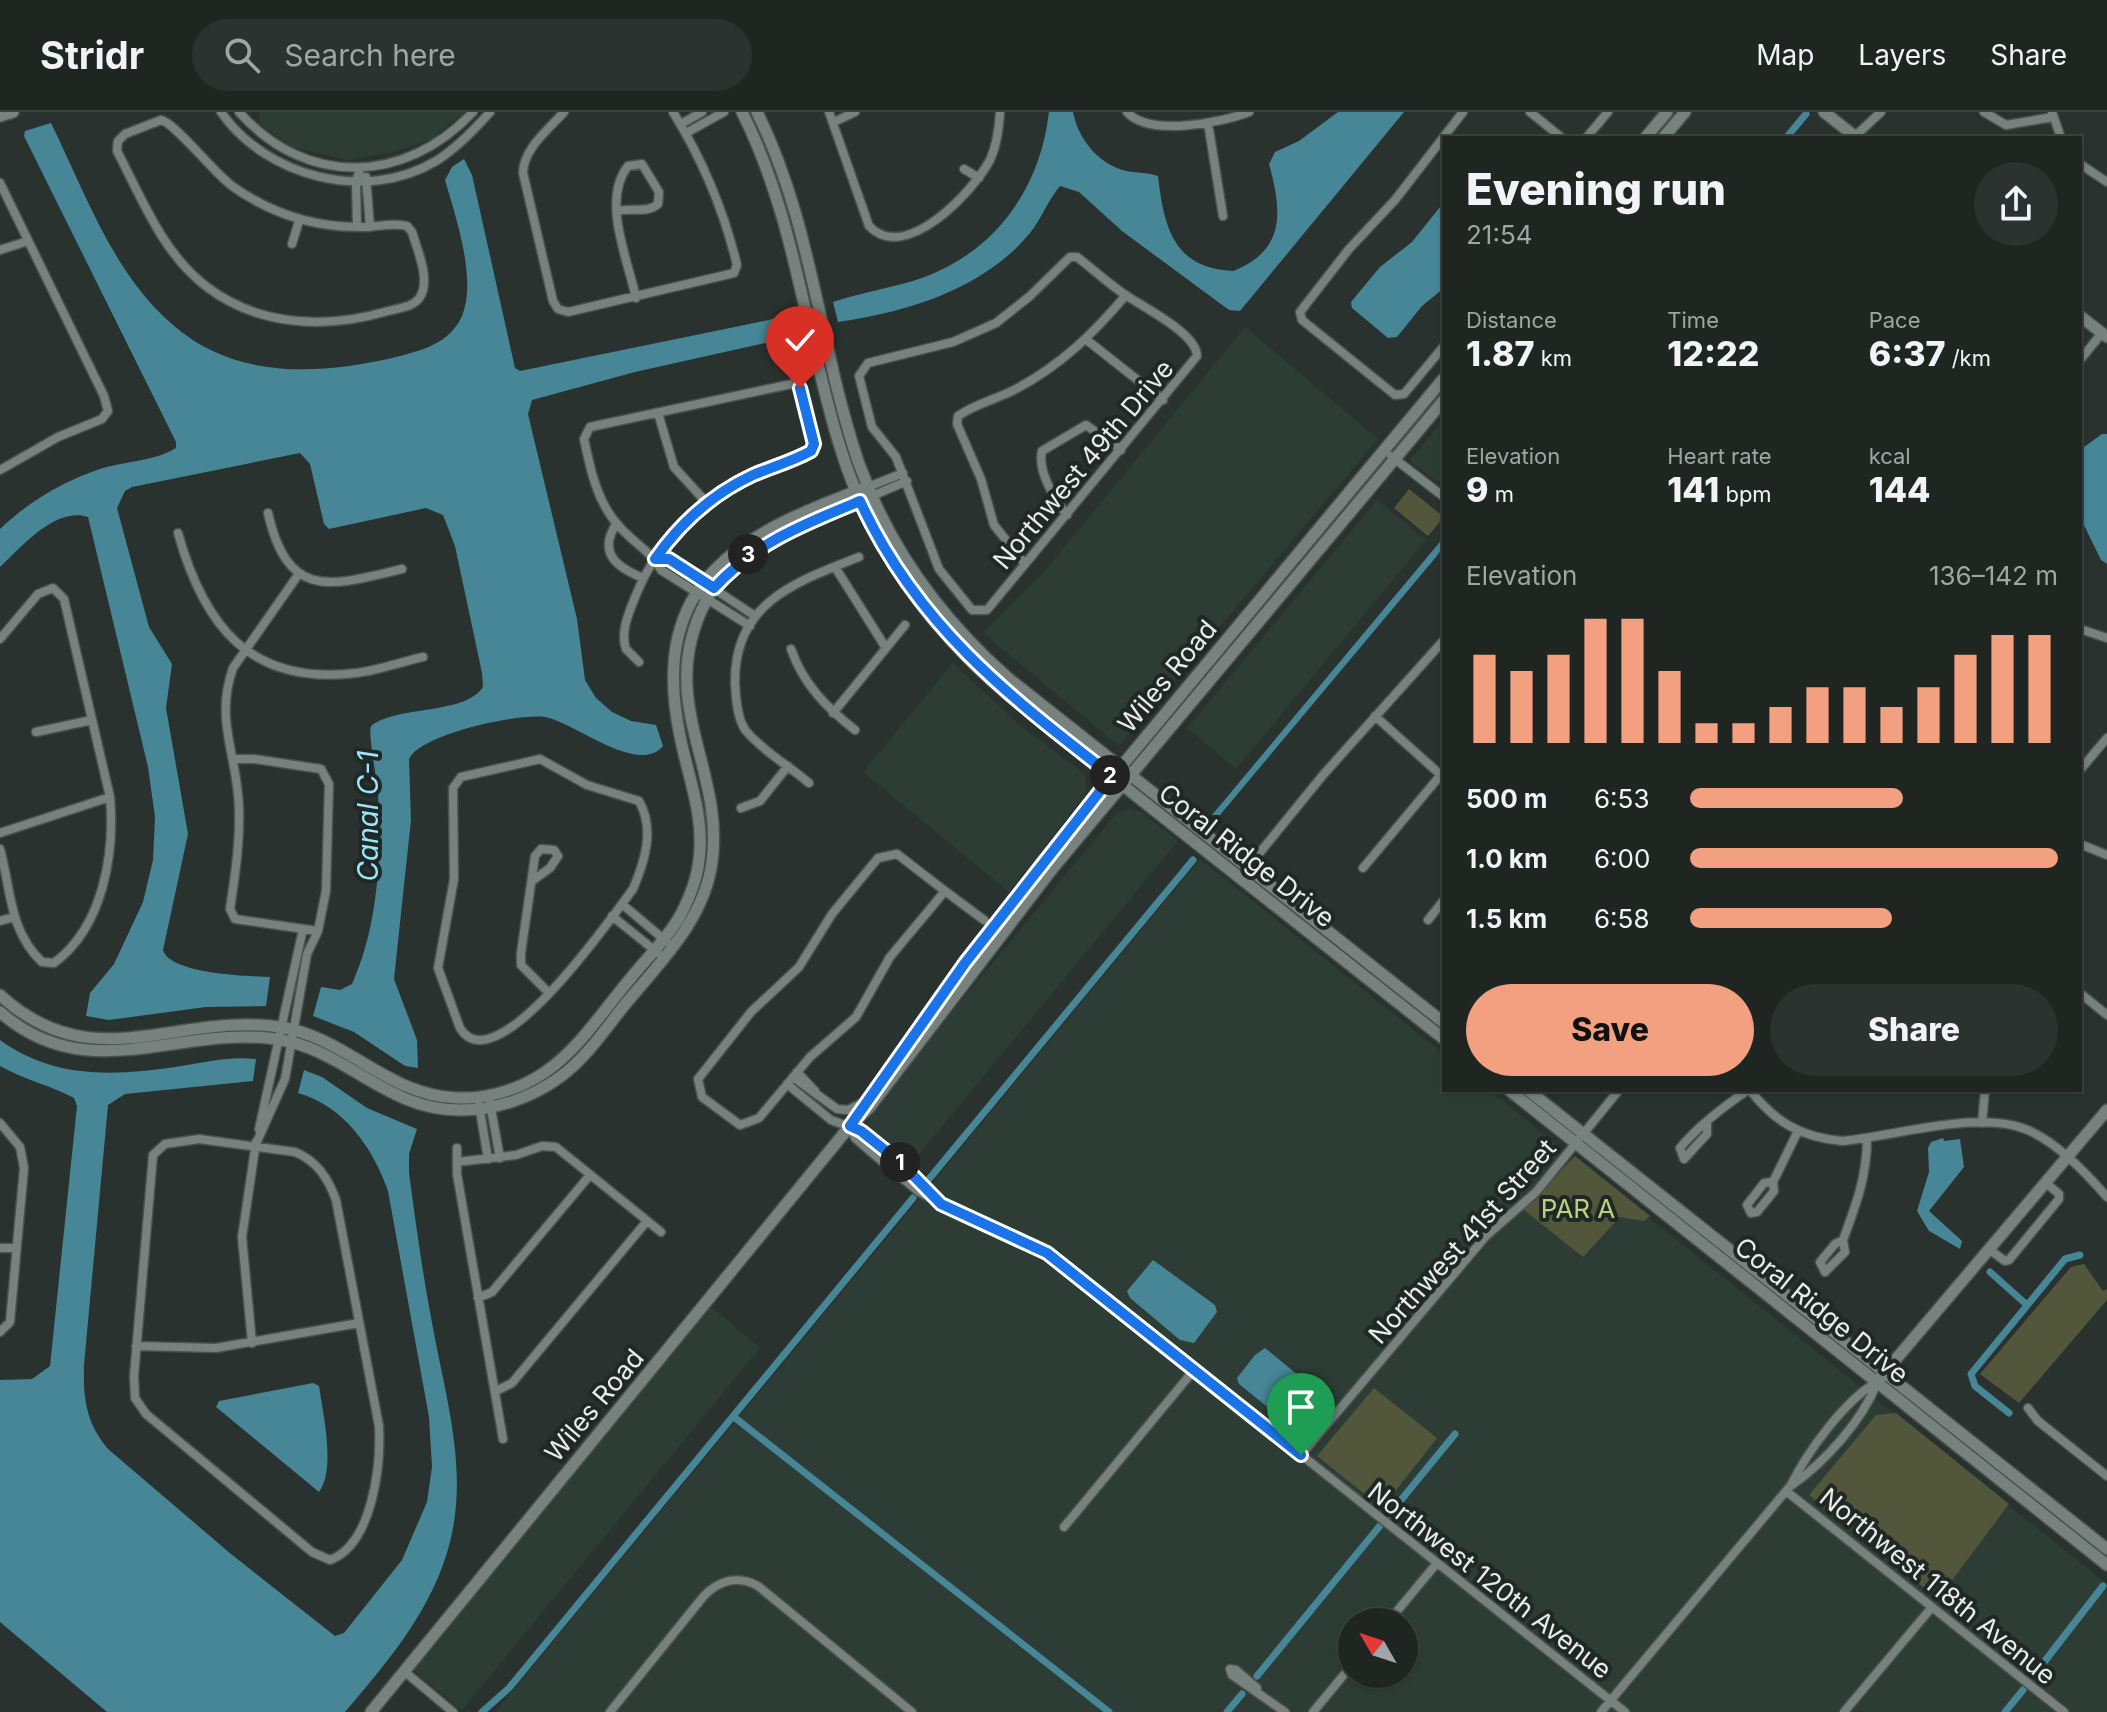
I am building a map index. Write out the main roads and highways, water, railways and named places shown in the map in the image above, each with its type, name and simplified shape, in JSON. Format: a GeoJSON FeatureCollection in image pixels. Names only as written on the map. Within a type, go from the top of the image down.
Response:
{"type":"FeatureCollection","features":[{"type":"Feature","properties":{"kind":"main road"},"geometry":{"type":"LineString","coordinates":[[0,116],[13,112]]}},
{"type":"Feature","properties":{"kind":"main road","name":"Coral Ridge Drive"},"geometry":{"type":"LineString","coordinates":[[742,112],[781,206],[833,421],[858,496],[894,566],[946,635],[991,680],[1123,785],[1442,1021]]}},
{"type":"Feature","properties":{"kind":"main road","name":"Coral Ridge Drive"},"geometry":{"type":"LineString","coordinates":[[757,112],[792,195],[850,434],[870,491],[906,561],[963,634],[1008,678],[1131,775],[1442,1037]]}},
{"type":"Feature","properties":{"kind":"main road"},"geometry":{"type":"LineString","coordinates":[[1647,136],[1667,112]]}},
{"type":"Feature","properties":{"kind":"main road"},"geometry":{"type":"LineString","coordinates":[[1665,136],[1685,112]]}},
{"type":"Feature","properties":{"kind":"main road"},"geometry":{"type":"LineString","coordinates":[[1824,112],[1854,136]]}},
{"type":"Feature","properties":{"kind":"main road"},"geometry":{"type":"LineString","coordinates":[[2082,318],[2104,335]]}},
{"type":"Feature","properties":{"kind":"main road","name":"Wiles Road"},"geometry":{"type":"LineString","coordinates":[[850,1126],[863,1103],[993,926],[1112,776],[1442,380]]}},
{"type":"Feature","properties":{"kind":"main road","name":"Wiles Road"},"geometry":{"type":"LineString","coordinates":[[371,1712],[850,1126],[878,1096],[1053,868],[1442,402]]}},
{"type":"Feature","properties":{"kind":"main road"},"geometry":{"type":"LineString","coordinates":[[293,1037],[379,1088],[409,1102],[438,1109],[485,1109],[526,1096],[562,1076],[585,1054],[659,954],[663,938],[690,895],[699,857],[698,812],[676,715],[675,662],[680,632],[733,551],[760,532],[870,491]]}},
{"type":"Feature","properties":{"kind":"main road"},"geometry":{"type":"LineString","coordinates":[[0,995],[25,1014],[60,1033],[99,1040],[217,1026],[280,1033],[337,1046],[402,1086],[442,1097],[483,1096],[533,1080],[561,1060],[659,954],[673,947],[699,906],[713,859],[709,800],[686,695],[688,648],[702,596]]}},
{"type":"Feature","properties":{"kind":"main road"},"geometry":{"type":"LineString","coordinates":[[0,1012],[45,1040],[85,1051],[128,1052],[280,1033]]}},
{"type":"Feature","properties":{"kind":"main road","name":"Coral Ridge Drive"},"geometry":{"type":"LineString","coordinates":[[1512,1092],[1580,1139],[1881,1377],[2107,1549]]}},
{"type":"Feature","properties":{"kind":"main road","name":"Coral Ridge Drive"},"geometry":{"type":"LineString","coordinates":[[1530,1092],[1580,1139]]}},
{"type":"Feature","properties":{"kind":"main road"},"geometry":{"type":"LineString","coordinates":[[1881,1377],[2107,1110]]}},
{"type":"Feature","properties":{"kind":"main road","name":"Coral Ridge Drive"},"geometry":{"type":"LineString","coordinates":[[1881,1377],[2026,1501],[2107,1565]]}},
{"type":"Feature","properties":{"kind":"main road"},"geometry":{"type":"LineString","coordinates":[[2026,1501],[2052,1505]]}},
{"type":"Feature","properties":{"kind":"water"},"geometry":{"type":"Polygon","coordinates":[[[1049,112],[1073,112],[1086,142],[1111,165],[1158,176],[1164,212],[1175,242],[1197,262],[1233,271],[1263,252],[1276,228],[1276,198],[1269,164],[1275,152],[1299,141],[1338,112],[1404,112],[1240,311],[1229,310],[1122,231],[1079,192],[1060,186],[1030,233],[990,269],[943,295],[891,312],[838,322],[833,302],[922,278],[972,252],[992,234],[1010,214],[1036,167],[1049,112]]]}},
{"type":"Feature","properties":{"kind":"water"},"geometry":{"type":"Polygon","coordinates":[[[51,123],[102,231],[133,282],[152,305],[197,343],[250,364],[306,369],[363,364],[423,349],[449,334],[462,316],[467,284],[463,248],[445,180],[452,167],[464,159],[472,175],[515,368],[520,371],[769,320],[794,311],[798,328],[779,340],[635,372],[532,400],[528,414],[577,619],[585,680],[596,698],[612,712],[631,721],[656,725],[663,746],[652,754],[638,755],[606,745],[557,721],[532,717],[493,722],[450,734],[431,741],[409,759],[411,820],[394,979],[417,1040],[418,1068],[405,1066],[354,1032],[313,1016],[321,987],[340,990],[352,984],[373,915],[379,817],[371,726],[397,715],[462,702],[483,687],[482,673],[455,546],[443,515],[426,508],[329,529],[324,524],[310,464],[300,453],[132,487],[125,491],[117,508],[149,627],[172,664],[166,708],[188,834],[163,950],[169,958],[194,969],[270,977],[266,1006],[206,1007],[109,1020],[86,1016],[90,993],[114,964],[143,902],[153,860],[155,817],[148,767],[88,517],[64,517],[52,523],[29,539],[0,567],[0,529],[61,485],[103,468],[159,456],[176,448],[176,442],[24,136],[25,131],[51,123]]]}},
{"type":"Feature","properties":{"kind":"water"},"geometry":{"type":"Polygon","coordinates":[[[1442,204],[1442,290],[1422,306],[1397,337],[1388,338],[1352,308],[1351,302],[1380,267],[1412,242],[1442,204]]]}},
{"type":"Feature","properties":{"kind":"water"},"geometry":{"type":"Polygon","coordinates":[[[2102,434],[2107,434],[2107,564],[2101,560],[2082,521],[2082,449],[2102,434]]]}},
{"type":"Feature","properties":{"kind":"water"},"geometry":{"type":"Polygon","coordinates":[[[1442,539],[1442,549],[1436,557],[1220,815],[1212,815],[1442,539]]]}},
{"type":"Feature","properties":{"kind":"water"},"geometry":{"type":"Polygon","coordinates":[[[0,1040],[42,1062],[87,1072],[133,1072],[228,1059],[256,1059],[253,1081],[125,1094],[108,1105],[84,1365],[85,1399],[90,1420],[108,1449],[231,1554],[335,1636],[344,1633],[402,1560],[427,1502],[432,1467],[429,1417],[388,1191],[374,1159],[355,1131],[329,1108],[298,1093],[304,1070],[322,1077],[367,1108],[417,1129],[409,1154],[409,1173],[426,1290],[454,1441],[457,1470],[453,1527],[446,1556],[428,1599],[390,1658],[345,1712],[107,1712],[0,1622],[0,1380],[32,1379],[50,1366],[77,1106],[74,1098],[0,1066],[0,1040]]]}},
{"type":"Feature","properties":{"kind":"water"},"geometry":{"type":"Polygon","coordinates":[[[1943,1138],[1944,1141],[1960,1139],[1964,1167],[1929,1211],[1962,1241],[1960,1249],[1929,1231],[1917,1211],[1929,1172],[1928,1148],[1931,1142],[1943,1138]]]}},
{"type":"Feature","properties":{"kind":"water"},"geometry":{"type":"Polygon","coordinates":[[[1153,1260],[1215,1305],[1217,1312],[1194,1343],[1180,1340],[1130,1298],[1127,1291],[1153,1260]]]}},
{"type":"Feature","properties":{"kind":"water"},"geometry":{"type":"Polygon","coordinates":[[[1265,1348],[1315,1389],[1293,1421],[1282,1419],[1239,1384],[1237,1378],[1255,1355],[1265,1348]]]}},
{"type":"Feature","properties":{"kind":"water"},"geometry":{"type":"Polygon","coordinates":[[[313,1383],[319,1386],[328,1455],[327,1470],[319,1492],[216,1407],[219,1401],[313,1383]]]}},
{"type":"Feature","properties":{"kind":"waterway"},"geometry":{"type":"LineString","coordinates":[[1788,136],[1806,114]]}},
{"type":"Feature","properties":{"kind":"waterway"},"geometry":{"type":"LineString","coordinates":[[929,1179],[1193,860]]}},
{"type":"Feature","properties":{"kind":"waterway"},"geometry":{"type":"LineString","coordinates":[[482,1712],[509,1688],[913,1198]]}},
{"type":"Feature","properties":{"kind":"waterway"},"geometry":{"type":"LineString","coordinates":[[2009,1413],[1975,1386],[1971,1374],[2065,1259],[2080,1255]]}},
{"type":"Feature","properties":{"kind":"waterway"},"geometry":{"type":"LineString","coordinates":[[1990,1272],[2027,1305]]}},
{"type":"Feature","properties":{"kind":"waterway"},"geometry":{"type":"LineString","coordinates":[[734,1417],[1109,1712]]}},
{"type":"Feature","properties":{"kind":"waterway"},"geometry":{"type":"LineString","coordinates":[[1257,1676],[1455,1434]]}},
{"type":"Feature","properties":{"kind":"waterway"},"geometry":{"type":"LineString","coordinates":[[2034,1675],[2103,1586]]}},
{"type":"Feature","properties":{"kind":"waterway"},"geometry":{"type":"LineString","coordinates":[[2005,1712],[2023,1690]]}},
{"type":"Feature","properties":{"kind":"waterway"},"geometry":{"type":"LineString","coordinates":[[1227,1712],[1242,1694]]}},
{"type":"Feature","properties":{"kind":"water label","name":"Canal C-1"},"geometry":{"type":"Point","coordinates":[368,816]}},
{"type":"Feature","properties":{"kind":"park label","name":"PAR A"},"geometry":{"type":"Point","coordinates":[1578,1208]}}]}
